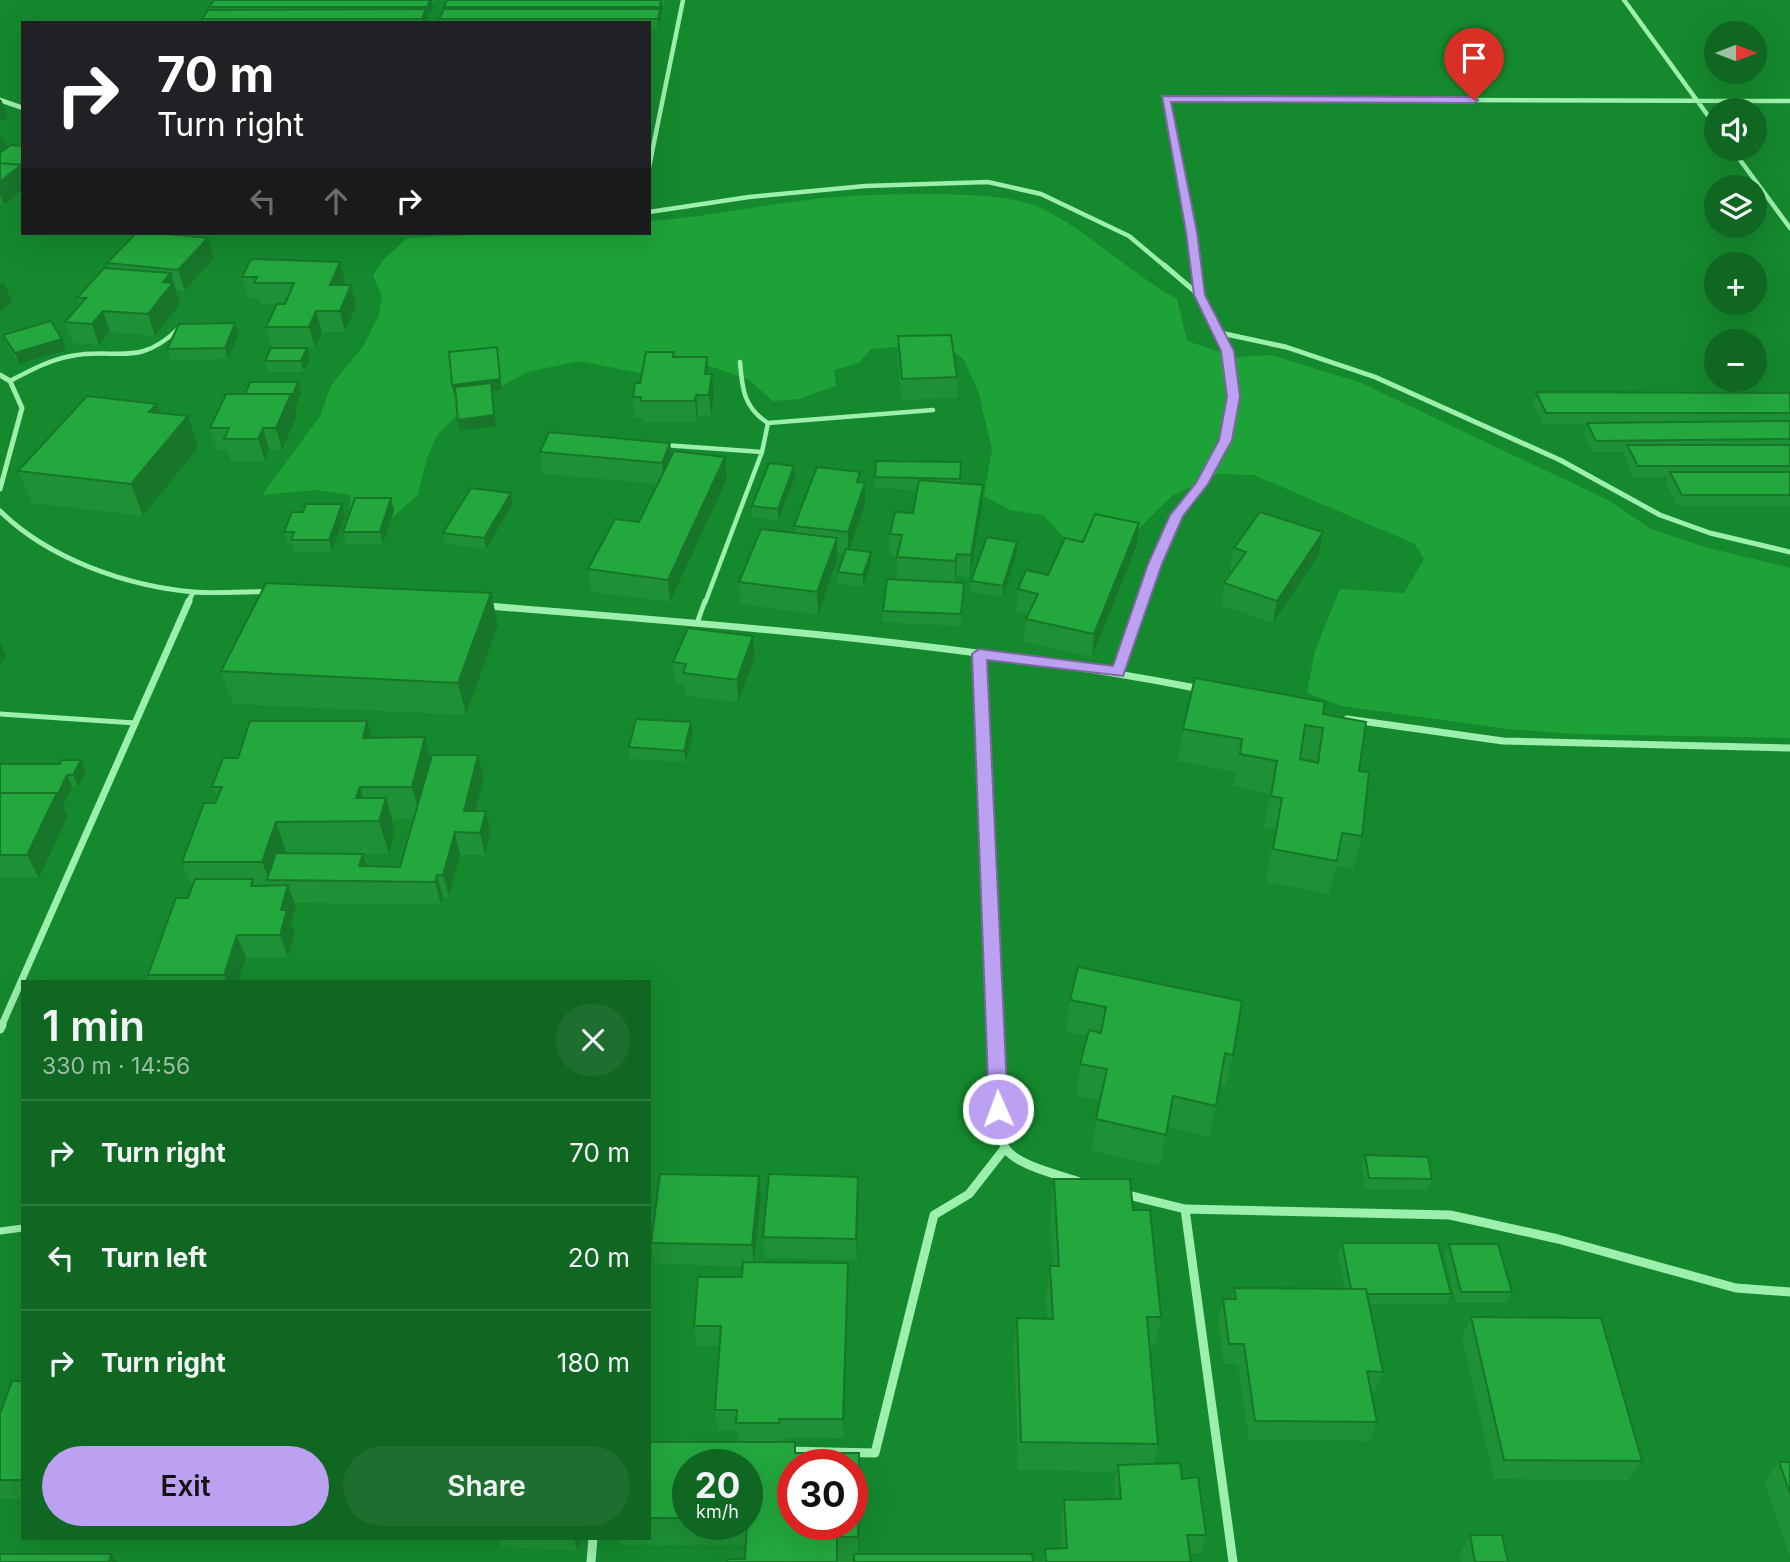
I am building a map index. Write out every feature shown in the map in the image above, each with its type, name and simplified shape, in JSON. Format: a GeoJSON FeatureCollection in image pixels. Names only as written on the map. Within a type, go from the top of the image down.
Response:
{"type":"FeatureCollection","features":[{"type":"Feature","properties":{"kind":"street"},"geometry":{"type":"LineString","coordinates":[[651,157],[683,0]]}},
{"type":"Feature","properties":{"kind":"street"},"geometry":{"type":"LineString","coordinates":[[1624,0],[1704,110]]}},
{"type":"Feature","properties":{"kind":"street"},"geometry":{"type":"LineString","coordinates":[[1118,672],[1155,564],[1176,515],[1202,484],[1226,440],[1234,397],[1227,351],[1199,295],[1192,232],[1166,99],[1790,101]]}},
{"type":"Feature","properties":{"kind":"street"},"geometry":{"type":"LineString","coordinates":[[0,100],[21,107]]}},
{"type":"Feature","properties":{"kind":"street"},"geometry":{"type":"LineString","coordinates":[[1741,161],[1790,228]]}},
{"type":"Feature","properties":{"kind":"street"},"geometry":{"type":"LineString","coordinates":[[651,212],[749,197],[865,186],[988,182],[1041,194],[1129,236],[1199,295]]}},
{"type":"Feature","properties":{"kind":"street"},"geometry":{"type":"LineString","coordinates":[[1216,332],[1286,347],[1375,377],[1560,460],[1660,515],[1710,533],[1790,552]]}},
{"type":"Feature","properties":{"kind":"street"},"geometry":{"type":"LineString","coordinates":[[0,375],[10,381],[22,408],[0,489]]}},
{"type":"Feature","properties":{"kind":"street"},"geometry":{"type":"LineString","coordinates":[[0,511],[10,524],[55,552],[119,576],[193,592],[282,592]]}},
{"type":"Feature","properties":{"kind":"street"},"geometry":{"type":"LineString","coordinates":[[22,980],[193,592]]}},
{"type":"Feature","properties":{"kind":"street"},"geometry":{"type":"LineString","coordinates":[[474,605],[696,623],[979,654],[1118,672],[1211,691]]}},
{"type":"Feature","properties":{"kind":"street"},"geometry":{"type":"LineString","coordinates":[[979,654],[998,1109],[1005,1148],[1020,1161],[1088,1186]]}},
{"type":"Feature","properties":{"kind":"street"},"geometry":{"type":"LineString","coordinates":[[1343,718],[1503,741],[1790,748]]}},
{"type":"Feature","properties":{"kind":"street"},"geometry":{"type":"LineString","coordinates":[[0,1029],[21,981]]}},
{"type":"Feature","properties":{"kind":"street"},"geometry":{"type":"LineString","coordinates":[[868,1453],[875,1453],[934,1215],[969,1194],[1005,1148]]}},
{"type":"Feature","properties":{"kind":"street"},"geometry":{"type":"LineString","coordinates":[[1113,1191],[1185,1209],[1450,1215],[1558,1239],[1736,1288],[1790,1292]]}},
{"type":"Feature","properties":{"kind":"street"},"geometry":{"type":"LineString","coordinates":[[1185,1209],[1233,1562]]}},
{"type":"Feature","properties":{"kind":"street"},"geometry":{"type":"LineString","coordinates":[[591,1562],[593,1540]]}},
{"type":"Feature","properties":{"kind":"lane"},"geometry":{"type":"LineString","coordinates":[[10,381],[38,367],[73,356],[141,354],[155,351],[178,329],[186,327]]}},
{"type":"Feature","properties":{"kind":"lane"},"geometry":{"type":"LineString","coordinates":[[740,362],[742,391],[753,415],[768,424],[933,410]]}},
{"type":"Feature","properties":{"kind":"lane"},"geometry":{"type":"LineString","coordinates":[[696,623],[762,452],[768,424]]}},
{"type":"Feature","properties":{"kind":"lane"},"geometry":{"type":"LineString","coordinates":[[655,444],[762,452]]}},
{"type":"Feature","properties":{"kind":"lane"},"geometry":{"type":"LineString","coordinates":[[0,714],[135,723]]}},
{"type":"Feature","properties":{"kind":"lane"},"geometry":{"type":"LineString","coordinates":[[0,1231],[21,1228]]}},
{"type":"Feature","properties":{"kind":"green space"},"geometry":{"type":"Polygon","coordinates":[[[944,194],[996,197],[1033,205],[1062,220],[1177,299],[1187,341],[1235,357],[1271,355],[1359,382],[1608,500],[1651,529],[1705,547],[1790,568],[1790,738],[1576,734],[1508,729],[1342,706],[1307,693],[1315,651],[1340,589],[1404,593],[1424,559],[1415,544],[1254,475],[1219,474],[1173,495],[1131,536],[1072,546],[1043,515],[1010,510],[984,496],[992,449],[978,391],[964,360],[950,348],[932,344],[871,349],[859,363],[834,370],[836,386],[799,399],[773,401],[749,380],[710,366],[660,377],[579,361],[528,372],[469,403],[438,434],[427,458],[418,495],[386,523],[347,526],[351,495],[316,490],[262,495],[320,416],[331,386],[364,345],[379,315],[382,296],[373,276],[382,261],[407,238],[474,235],[651,235],[651,221],[863,195],[944,194]]]}},
{"type":"Feature","properties":{"kind":"building"},"geometry":{"type":"Polygon","coordinates":[[[214,0],[430,0],[427,7],[209,7],[214,0]]]}},
{"type":"Feature","properties":{"kind":"building"},"geometry":{"type":"Polygon","coordinates":[[[447,0],[661,0],[660,7],[444,7],[447,0]]]}},
{"type":"Feature","properties":{"kind":"building"},"geometry":{"type":"Polygon","coordinates":[[[426,9],[422,19],[202,19],[208,10],[426,9]]]}},
{"type":"Feature","properties":{"kind":"building"},"geometry":{"type":"Polygon","coordinates":[[[444,9],[660,9],[658,19],[439,19],[444,9]]]}},
{"type":"Feature","properties":{"kind":"building"},"geometry":{"type":"Polygon","coordinates":[[[11,145],[21,146],[21,165],[0,163],[0,153],[11,145]]]}},
{"type":"Feature","properties":{"kind":"building"},"geometry":{"type":"Polygon","coordinates":[[[0,163],[21,165],[0,182],[0,163]]]}},
{"type":"Feature","properties":{"kind":"building"},"geometry":{"type":"Polygon","coordinates":[[[134,235],[208,238],[178,270],[107,263],[134,235]]]}},
{"type":"Feature","properties":{"kind":"building"},"geometry":{"type":"Polygon","coordinates":[[[251,259],[340,262],[330,285],[351,285],[340,311],[316,311],[309,327],[266,327],[277,304],[285,304],[294,283],[254,283],[257,277],[242,277],[251,259]]]}},
{"type":"Feature","properties":{"kind":"building"},"geometry":{"type":"Polygon","coordinates":[[[104,268],[171,273],[163,282],[173,283],[148,314],[103,311],[92,324],[65,322],[86,298],[77,298],[104,268]]]}},
{"type":"Feature","properties":{"kind":"building"},"geometry":{"type":"Polygon","coordinates":[[[51,321],[62,339],[15,353],[3,335],[51,321]]]}},
{"type":"Feature","properties":{"kind":"building"},"geometry":{"type":"Polygon","coordinates":[[[235,323],[225,348],[167,349],[179,324],[235,323]]]}},
{"type":"Feature","properties":{"kind":"building"},"geometry":{"type":"Polygon","coordinates":[[[951,335],[957,377],[902,379],[898,336],[951,335]]]}},
{"type":"Feature","properties":{"kind":"building"},"geometry":{"type":"Polygon","coordinates":[[[497,347],[500,379],[452,385],[449,352],[497,347]]]}},
{"type":"Feature","properties":{"kind":"building"},"geometry":{"type":"Polygon","coordinates":[[[271,348],[307,348],[301,361],[265,361],[271,348]]]}},
{"type":"Feature","properties":{"kind":"building"},"geometry":{"type":"Polygon","coordinates":[[[646,352],[674,352],[673,357],[707,357],[705,374],[712,374],[709,395],[696,395],[695,401],[641,401],[641,397],[633,397],[635,383],[640,383],[646,352]]]}},
{"type":"Feature","properties":{"kind":"building"},"geometry":{"type":"Polygon","coordinates":[[[250,382],[298,382],[292,397],[291,394],[245,394],[250,382]]]}},
{"type":"Feature","properties":{"kind":"building"},"geometry":{"type":"Polygon","coordinates":[[[491,383],[494,415],[458,420],[455,387],[491,383]]]}},
{"type":"Feature","properties":{"kind":"building"},"geometry":{"type":"Polygon","coordinates":[[[1536,392],[1790,393],[1790,413],[1546,413],[1536,392]]]}},
{"type":"Feature","properties":{"kind":"building"},"geometry":{"type":"Polygon","coordinates":[[[226,394],[291,394],[276,428],[263,428],[258,439],[224,439],[229,428],[210,428],[226,394]]]}},
{"type":"Feature","properties":{"kind":"building"},"geometry":{"type":"Polygon","coordinates":[[[87,396],[157,404],[149,412],[188,416],[131,484],[18,471],[87,396]]]}},
{"type":"Feature","properties":{"kind":"building"},"geometry":{"type":"Polygon","coordinates":[[[1790,421],[1790,439],[1596,441],[1587,423],[1790,421]]]}},
{"type":"Feature","properties":{"kind":"building"},"geometry":{"type":"Polygon","coordinates":[[[549,432],[670,443],[662,463],[540,452],[549,432]]]}},
{"type":"Feature","properties":{"kind":"building"},"geometry":{"type":"Polygon","coordinates":[[[1627,445],[1790,445],[1790,466],[1638,466],[1627,445]]]}},
{"type":"Feature","properties":{"kind":"building"},"geometry":{"type":"Polygon","coordinates":[[[674,451],[725,457],[668,580],[588,569],[615,519],[639,522],[674,451]]]}},
{"type":"Feature","properties":{"kind":"building"},"geometry":{"type":"Polygon","coordinates":[[[876,461],[961,462],[960,479],[875,477],[876,461]]]}},
{"type":"Feature","properties":{"kind":"building"},"geometry":{"type":"Polygon","coordinates":[[[769,463],[794,466],[778,509],[752,506],[769,463]]]}},
{"type":"Feature","properties":{"kind":"building"},"geometry":{"type":"Polygon","coordinates":[[[817,467],[860,472],[857,482],[865,483],[848,532],[794,526],[817,467]]]}},
{"type":"Feature","properties":{"kind":"building"},"geometry":{"type":"Polygon","coordinates":[[[1670,472],[1790,472],[1790,495],[1682,495],[1670,472]]]}},
{"type":"Feature","properties":{"kind":"building"},"geometry":{"type":"Polygon","coordinates":[[[919,480],[983,485],[971,555],[957,554],[955,561],[897,557],[902,535],[890,534],[895,512],[913,513],[919,480]]]}},
{"type":"Feature","properties":{"kind":"building"},"geometry":{"type":"Polygon","coordinates":[[[471,488],[511,493],[484,538],[443,533],[471,488]]]}},
{"type":"Feature","properties":{"kind":"building"},"geometry":{"type":"Polygon","coordinates":[[[355,498],[391,498],[380,532],[343,532],[355,498]]]}},
{"type":"Feature","properties":{"kind":"building"},"geometry":{"type":"Polygon","coordinates":[[[306,504],[342,504],[329,540],[291,540],[294,532],[284,532],[292,512],[303,512],[306,504]]]}},
{"type":"Feature","properties":{"kind":"building"},"geometry":{"type":"Polygon","coordinates":[[[1260,512],[1323,532],[1277,601],[1224,583],[1246,552],[1234,548],[1260,512]]]}},
{"type":"Feature","properties":{"kind":"building"},"geometry":{"type":"Polygon","coordinates":[[[1095,514],[1139,523],[1094,634],[1026,619],[1038,594],[1018,589],[1026,570],[1048,575],[1065,538],[1083,542],[1095,514]]]}},
{"type":"Feature","properties":{"kind":"building"},"geometry":{"type":"Polygon","coordinates":[[[761,529],[837,538],[817,592],[739,582],[761,529]]]}},
{"type":"Feature","properties":{"kind":"building"},"geometry":{"type":"Polygon","coordinates":[[[987,537],[1017,542],[1003,586],[971,581],[987,537]]]}},
{"type":"Feature","properties":{"kind":"building"},"geometry":{"type":"Polygon","coordinates":[[[846,549],[871,552],[863,575],[838,572],[846,549]]]}},
{"type":"Feature","properties":{"kind":"building"},"geometry":{"type":"Polygon","coordinates":[[[887,579],[964,583],[961,614],[883,611],[887,579]]]}},
{"type":"Feature","properties":{"kind":"building"},"geometry":{"type":"Polygon","coordinates":[[[266,583],[491,593],[458,683],[221,671],[266,583]]]}},
{"type":"Feature","properties":{"kind":"building"},"geometry":{"type":"Polygon","coordinates":[[[688,628],[753,636],[737,680],[683,673],[686,664],[673,662],[688,628]]]}},
{"type":"Feature","properties":{"kind":"building"},"geometry":{"type":"Polygon","coordinates":[[[1195,678],[1325,702],[1323,714],[1366,722],[1359,771],[1369,772],[1362,836],[1342,833],[1337,861],[1273,849],[1282,798],[1271,796],[1277,761],[1240,754],[1242,739],[1183,729],[1195,678]],[[1305,725],[1300,759],[1318,763],[1323,728],[1305,725]]]}},
{"type":"Feature","properties":{"kind":"building"},"geometry":{"type":"Polygon","coordinates":[[[636,719],[691,722],[684,751],[629,747],[636,719]]]}},
{"type":"Feature","properties":{"kind":"building"},"geometry":{"type":"Polygon","coordinates":[[[250,721],[367,721],[363,738],[425,737],[412,787],[360,787],[356,798],[386,798],[379,821],[276,822],[262,862],[182,862],[204,803],[215,803],[222,787],[212,787],[223,758],[238,758],[250,721]]]}},
{"type":"Feature","properties":{"kind":"building"},"geometry":{"type":"Polygon","coordinates":[[[432,755],[478,755],[464,811],[486,811],[480,833],[455,832],[443,875],[437,875],[435,882],[267,880],[276,853],[363,854],[359,866],[400,867],[432,755]]]}},
{"type":"Feature","properties":{"kind":"building"},"geometry":{"type":"Polygon","coordinates":[[[62,760],[81,760],[73,775],[67,775],[58,794],[0,793],[0,764],[60,764],[62,760]]]}},
{"type":"Feature","properties":{"kind":"building"},"geometry":{"type":"Polygon","coordinates":[[[0,793],[57,793],[27,855],[0,855],[0,793]]]}},
{"type":"Feature","properties":{"kind":"building"},"geometry":{"type":"Polygon","coordinates":[[[195,879],[253,879],[251,886],[288,885],[281,910],[287,910],[280,935],[237,935],[224,975],[148,975],[176,898],[188,898],[195,879]]]}},
{"type":"Feature","properties":{"kind":"building"},"geometry":{"type":"Polygon","coordinates":[[[1078,967],[1242,1001],[1233,1055],[1225,1053],[1216,1106],[1173,1096],[1166,1135],[1096,1119],[1107,1069],[1080,1064],[1089,1030],[1101,1033],[1106,1007],[1070,1000],[1078,967]]]}},
{"type":"Feature","properties":{"kind":"building"},"geometry":{"type":"Polygon","coordinates":[[[1365,1155],[1428,1157],[1432,1179],[1369,1178],[1365,1155]]]}},
{"type":"Feature","properties":{"kind":"building"},"geometry":{"type":"Polygon","coordinates":[[[660,1174],[759,1176],[752,1245],[651,1243],[660,1174]]]}},
{"type":"Feature","properties":{"kind":"building"},"geometry":{"type":"Polygon","coordinates":[[[769,1174],[858,1177],[856,1239],[763,1237],[769,1174]]]}},
{"type":"Feature","properties":{"kind":"building"},"geometry":{"type":"Polygon","coordinates":[[[1054,1179],[1130,1179],[1133,1210],[1150,1210],[1161,1317],[1147,1317],[1158,1444],[1021,1442],[1017,1318],[1053,1319],[1050,1266],[1059,1266],[1054,1179]]]}},
{"type":"Feature","properties":{"kind":"building"},"geometry":{"type":"Polygon","coordinates":[[[1342,1243],[1438,1243],[1451,1294],[1367,1294],[1366,1289],[1351,1289],[1342,1243]]]}},
{"type":"Feature","properties":{"kind":"building"},"geometry":{"type":"Polygon","coordinates":[[[1449,1244],[1498,1244],[1512,1292],[1461,1292],[1449,1244]]]}},
{"type":"Feature","properties":{"kind":"building"},"geometry":{"type":"Polygon","coordinates":[[[743,1262],[848,1263],[843,1419],[779,1419],[779,1423],[736,1423],[737,1410],[715,1410],[721,1326],[694,1326],[698,1277],[742,1277],[743,1262]]]}},
{"type":"Feature","properties":{"kind":"building"},"geometry":{"type":"Polygon","coordinates":[[[1234,1288],[1366,1289],[1383,1372],[1367,1371],[1377,1422],[1255,1421],[1244,1344],[1229,1344],[1223,1299],[1236,1299],[1234,1288]]]}},
{"type":"Feature","properties":{"kind":"building"},"geometry":{"type":"Polygon","coordinates":[[[1471,1317],[1601,1318],[1642,1461],[1504,1460],[1471,1317]]]}},
{"type":"Feature","properties":{"kind":"building"},"geometry":{"type":"Polygon","coordinates":[[[12,1381],[21,1381],[21,1480],[0,1480],[0,1414],[12,1381]]]}},
{"type":"Feature","properties":{"kind":"building"},"geometry":{"type":"Polygon","coordinates":[[[651,1442],[795,1442],[795,1449],[777,1449],[777,1540],[837,1540],[837,1562],[727,1562],[728,1559],[745,1559],[746,1540],[763,1540],[763,1449],[672,1449],[672,1518],[651,1518],[651,1442]]]}},
{"type":"Feature","properties":{"kind":"building"},"geometry":{"type":"Polygon","coordinates":[[[1779,1462],[1790,1462],[1790,1493],[1779,1462]]]}},
{"type":"Feature","properties":{"kind":"building"},"geometry":{"type":"Polygon","coordinates":[[[1180,1463],[1182,1479],[1198,1477],[1206,1535],[1187,1535],[1191,1562],[1046,1562],[1045,1549],[1067,1548],[1064,1500],[1121,1499],[1118,1465],[1180,1463]]]}},
{"type":"Feature","properties":{"kind":"building"},"geometry":{"type":"Polygon","coordinates":[[[1470,1535],[1502,1535],[1508,1562],[1475,1562],[1470,1535]]]}},
{"type":"Feature","properties":{"kind":"building"},"geometry":{"type":"Polygon","coordinates":[[[0,1554],[111,1554],[109,1562],[0,1562],[0,1554]]]}},
{"type":"Feature","properties":{"kind":"building"},"geometry":{"type":"Polygon","coordinates":[[[854,1554],[1032,1554],[1033,1562],[854,1562],[854,1554]]]}},
{"type":"Feature","properties":{"kind":"route"},"geometry":{"type":"LineString","coordinates":[[998,1109],[979,654],[1118,672],[1155,564],[1176,515],[1202,484],[1226,440],[1234,397],[1227,351],[1199,295],[1192,232],[1166,99],[1474,100]]}}]}
